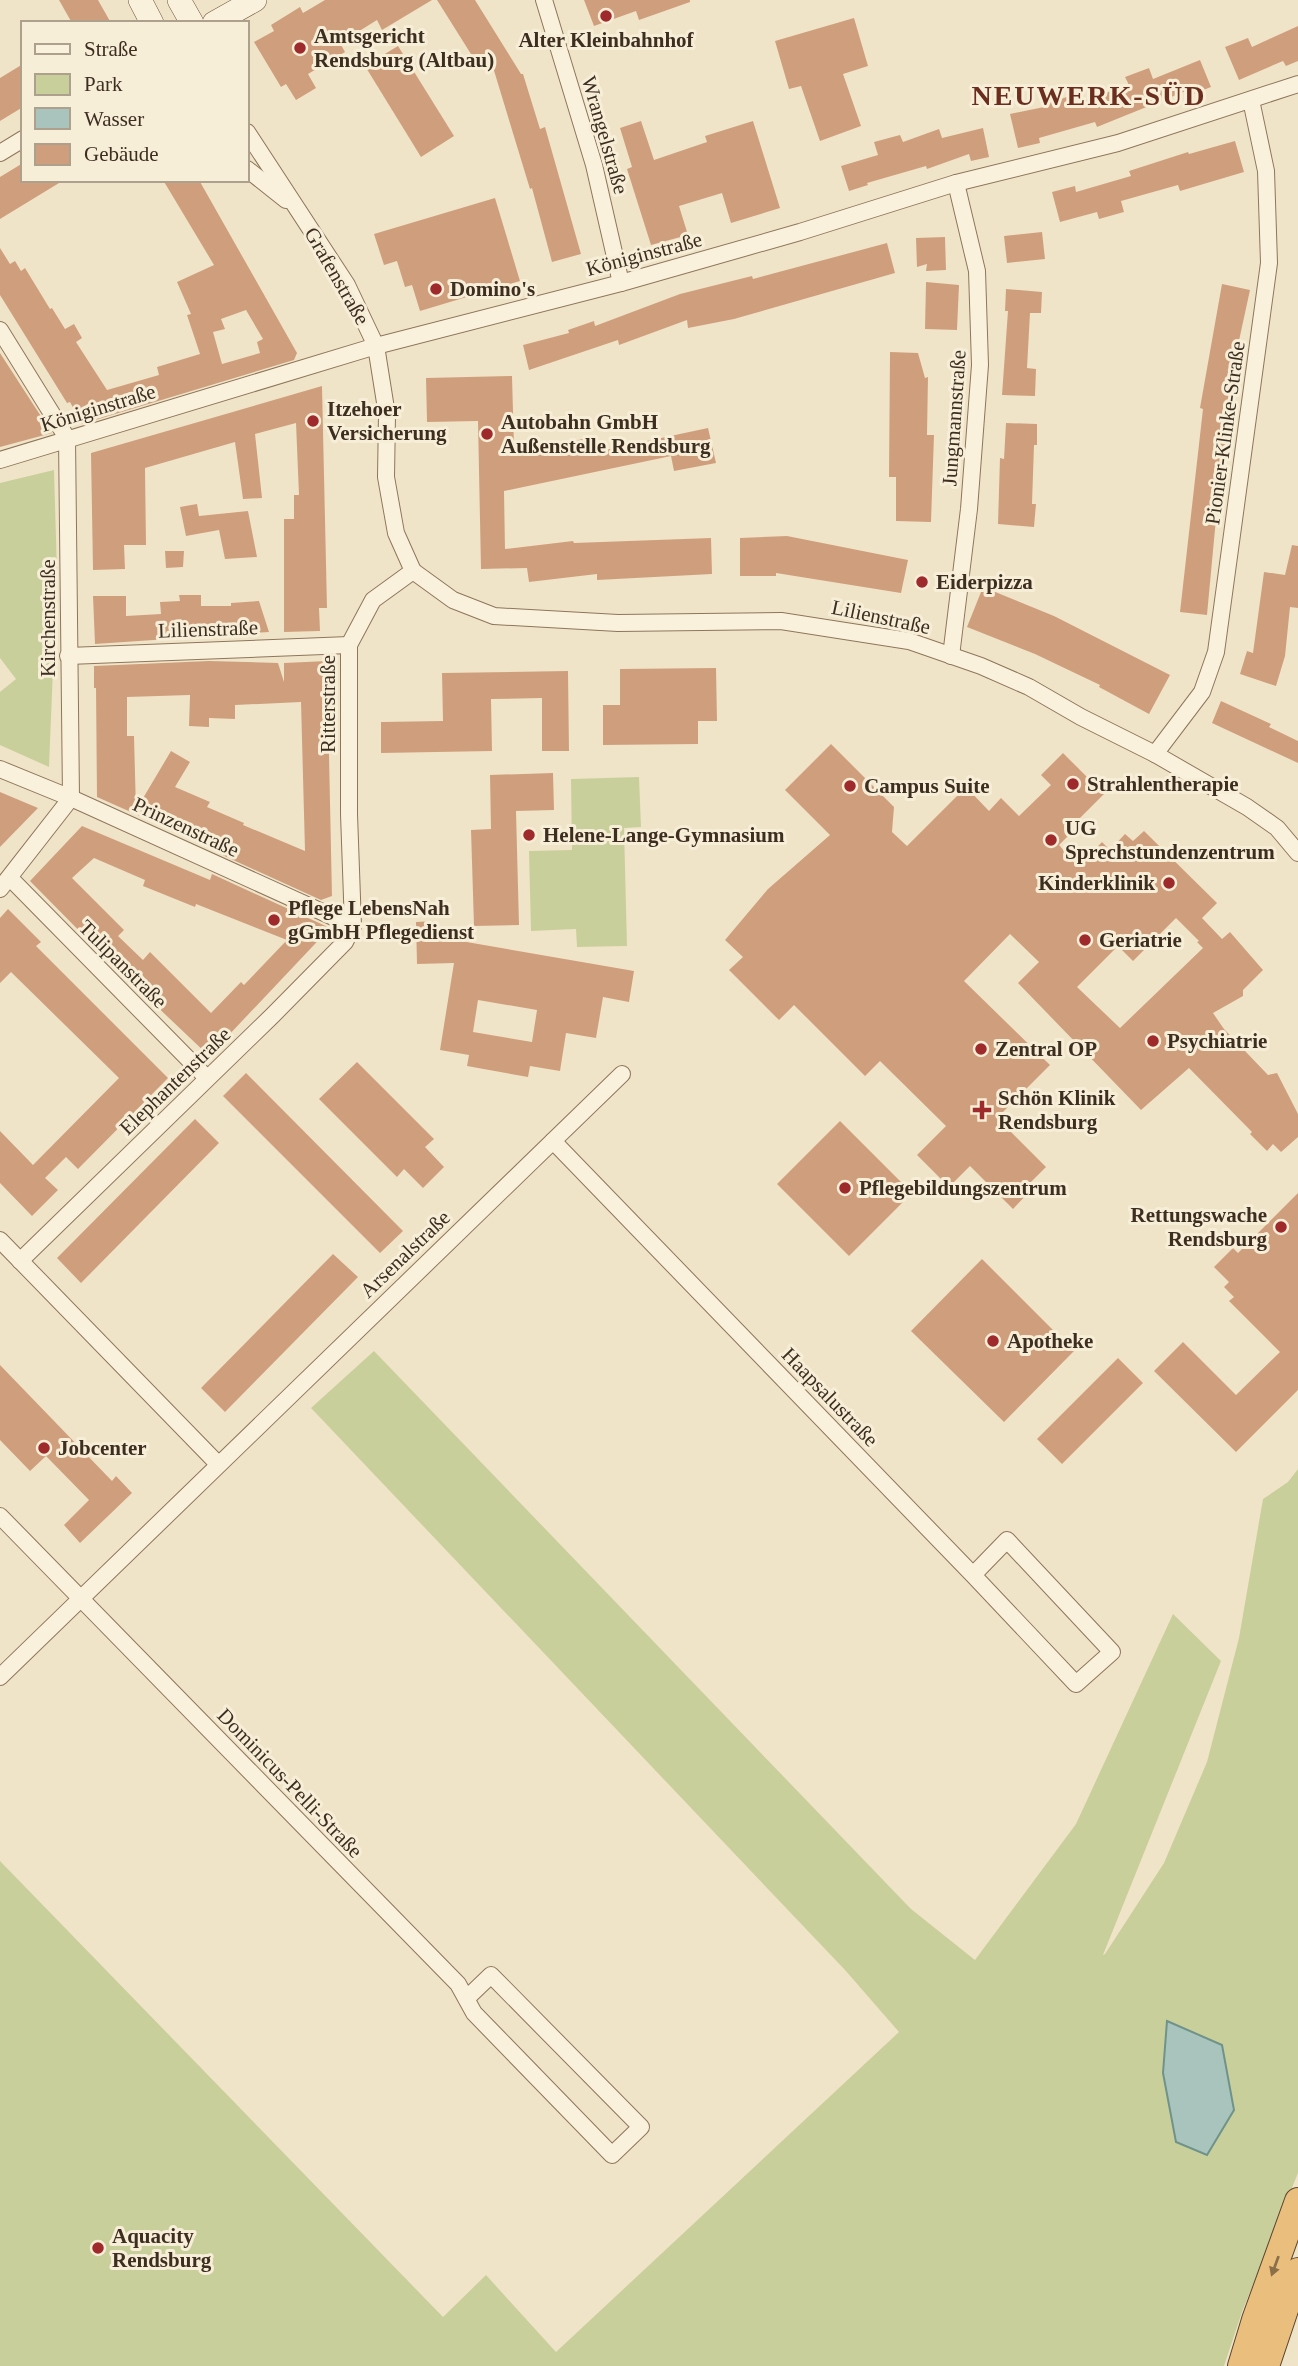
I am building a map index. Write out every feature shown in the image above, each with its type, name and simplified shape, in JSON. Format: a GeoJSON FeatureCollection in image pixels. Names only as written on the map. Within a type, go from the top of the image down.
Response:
{"type":"FeatureCollection","features":[{"type":"Feature","properties":{"kind":"highway"},"geometry":{"type":"LineString","coordinates":[[1241,2366],[1298,2201]]}},
{"type":"Feature","properties":{"kind":"highway"},"geometry":{"type":"LineString","coordinates":[[1266,2366],[1298,2271]]}},
{"type":"Feature","properties":{"kind":"main road"},"geometry":{"type":"LineString","coordinates":[[140,0],[151,21]]}},
{"type":"Feature","properties":{"kind":"main road"},"geometry":{"type":"LineString","coordinates":[[178,0],[191,21]]}},
{"type":"Feature","properties":{"kind":"main road"},"geometry":{"type":"LineString","coordinates":[[218,21],[255,0]]}},
{"type":"Feature","properties":{"kind":"street","name":"Wrangelstraße"},"geometry":{"type":"LineString","coordinates":[[544,0],[594,165],[621,282]]}},
{"type":"Feature","properties":{"kind":"street","name":"Königinstraße"},"geometry":{"type":"LineString","coordinates":[[0,460],[376,345],[621,282],[800,232],[956,183],[1118,143],[1298,84]]}},
{"type":"Feature","properties":{"kind":"street","name":"Pionier-Klinke-Straße"},"geometry":{"type":"LineString","coordinates":[[1155,754],[1202,692],[1216,652],[1269,263],[1266,171],[1251,100]]}},
{"type":"Feature","properties":{"kind":"street","name":"Grafenstraße"},"geometry":{"type":"LineString","coordinates":[[248,134],[347,285],[376,345]]}},
{"type":"Feature","properties":{"kind":"street"},"geometry":{"type":"LineString","coordinates":[[0,153],[21,140]]}},
{"type":"Feature","properties":{"kind":"street","name":"Grafenstraße"},"geometry":{"type":"LineString","coordinates":[[248,170],[296,208]]}},
{"type":"Feature","properties":{"kind":"street","name":"Jungmannstraße"},"geometry":{"type":"LineString","coordinates":[[951,656],[969,509],[981,365],[977,271],[956,183]]}},
{"type":"Feature","properties":{"kind":"street"},"geometry":{"type":"LineString","coordinates":[[0,330],[67,438]]}},
{"type":"Feature","properties":{"kind":"street"},"geometry":{"type":"LineString","coordinates":[[376,345],[387,415],[386,477],[396,533],[413,571]]}},
{"type":"Feature","properties":{"kind":"street","name":"Kirchenstraße"},"geometry":{"type":"LineString","coordinates":[[67,438],[71,797]]}},
{"type":"Feature","properties":{"kind":"street","name":"Lilienstraße"},"geometry":{"type":"LineString","coordinates":[[413,571],[453,600],[494,616],[618,623],[781,621],[901,639],[981,666],[1029,687],[1155,754],[1247,807],[1277,828],[1298,853]]}},
{"type":"Feature","properties":{"kind":"street","name":"Ritterstraße"},"geometry":{"type":"LineString","coordinates":[[353,926],[349,814],[349,645],[373,600],[413,571]]}},
{"type":"Feature","properties":{"kind":"street","name":"Lilienstraße"},"geometry":{"type":"LineString","coordinates":[[68,656],[349,645]]}},
{"type":"Feature","properties":{"kind":"street","name":"Prinzenstraße"},"geometry":{"type":"LineString","coordinates":[[0,769],[71,797],[353,926]]}},
{"type":"Feature","properties":{"kind":"street"},"geometry":{"type":"LineString","coordinates":[[5,883],[71,797]]}},
{"type":"Feature","properties":{"kind":"street","name":"Tulipanstraße"},"geometry":{"type":"LineString","coordinates":[[5,883],[207,1078]]}},
{"type":"Feature","properties":{"kind":"street","name":"Elephantenstraße"},"geometry":{"type":"LineString","coordinates":[[20,1261],[345,942],[353,926]]}},
{"type":"Feature","properties":{"kind":"street","name":"Arsenalstraße"},"geometry":{"type":"LineString","coordinates":[[0,1677],[622,1074]]}},
{"type":"Feature","properties":{"kind":"street","name":"Haapsalustraße"},"geometry":{"type":"LineString","coordinates":[[553,1141],[1076,1684],[1112,1652],[1007,1540],[973,1575]]}},
{"type":"Feature","properties":{"kind":"street"},"geometry":{"type":"LineString","coordinates":[[0,1240],[218,1464]]}},
{"type":"Feature","properties":{"kind":"street","name":"Dominicus-Pelli-Straße"},"geometry":{"type":"LineString","coordinates":[[0,1516],[458,1984],[474,2013],[612,2155],[641,2127],[491,1975],[467,1998]]}},
{"type":"Feature","properties":{"kind":"green space"},"geometry":{"type":"Polygon","coordinates":[[[54,470],[57,572],[49,767],[0,745],[0,692],[16,679],[0,658],[0,483],[54,470]]]}},
{"type":"Feature","properties":{"kind":"green space"},"geometry":{"type":"Polygon","coordinates":[[[639,777],[641,827],[624,828],[627,946],[577,947],[576,929],[531,931],[529,851],[572,850],[571,779],[639,777]]]}},
{"type":"Feature","properties":{"kind":"green space"},"geometry":{"type":"Polygon","coordinates":[[[374,1351],[911,1909],[975,1960],[1076,1824],[1173,1614],[1221,1661],[1103,1955],[1105,1954],[1164,1863],[1207,1762],[1239,1638],[1263,1499],[1288,1482],[1298,1469],[1298,2173],[1242,2312],[1224,2366],[0,2366],[0,1861],[443,2317],[486,2275],[556,2352],[899,2032],[845,1970],[311,1408],[374,1351]]]}},
{"type":"Feature","properties":{"kind":"water"},"geometry":{"type":"Polygon","coordinates":[[[1167,2021],[1222,2045],[1234,2110],[1207,2155],[1176,2142],[1163,2073],[1167,2021]]]}},
{"type":"Feature","properties":{"kind":"building"},"geometry":{"type":"Polygon","coordinates":[[[59,0],[98,0],[110,21],[71,21],[59,0]]]}},
{"type":"Feature","properties":{"kind":"building","name":"Amtsgericht Rendsburg (Altbau)"},"geometry":{"type":"Polygon","coordinates":[[[325,0],[432,0],[382,30],[377,20],[340,43],[345,52],[308,74],[316,88],[296,100],[286,84],[281,87],[254,42],[274,31],[271,25],[300,7],[303,13],[325,0]]]}},
{"type":"Feature","properties":{"kind":"building"},"geometry":{"type":"Polygon","coordinates":[[[437,0],[475,0],[523,74],[540,129],[545,127],[581,254],[552,262],[532,188],[530,189],[492,64],[481,70],[437,0]]]}},
{"type":"Feature","properties":{"kind":"building","name":"Alter Kleinbahnhof"},"geometry":{"type":"Polygon","coordinates":[[[584,0],[690,2],[639,20],[636,11],[594,26],[584,0]]]}},
{"type":"Feature","properties":{"kind":"building"},"geometry":{"type":"Polygon","coordinates":[[[854,18],[868,66],[843,74],[861,126],[820,141],[801,86],[789,89],[775,41],[854,18]]]}},
{"type":"Feature","properties":{"kind":"building"},"geometry":{"type":"Polygon","coordinates":[[[1298,26],[1298,61],[1286,66],[1283,61],[1239,80],[1225,47],[1248,38],[1252,47],[1298,26]]]}},
{"type":"Feature","properties":{"kind":"building"},"geometry":{"type":"Polygon","coordinates":[[[398,46],[454,136],[421,157],[365,66],[398,46]]]}},
{"type":"Feature","properties":{"kind":"building"},"geometry":{"type":"Polygon","coordinates":[[[1200,60],[1211,87],[1188,96],[1186,91],[1097,127],[1095,122],[1039,138],[1040,143],[1018,148],[1010,114],[1049,106],[1048,103],[1070,96],[1073,104],[1129,85],[1125,77],[1149,68],[1153,79],[1200,60]]]}},
{"type":"Feature","properties":{"kind":"building"},"geometry":{"type":"Polygon","coordinates":[[[21,65],[21,108],[0,121],[0,78],[21,65]]]}},
{"type":"Feature","properties":{"kind":"building"},"geometry":{"type":"Polygon","coordinates":[[[641,121],[654,160],[707,142],[705,136],[753,121],[780,208],[731,223],[722,193],[679,206],[688,235],[651,245],[627,169],[632,167],[620,128],[641,121]]]}},
{"type":"Feature","properties":{"kind":"building"},"geometry":{"type":"Polygon","coordinates":[[[983,128],[989,157],[971,161],[969,154],[927,169],[926,166],[867,183],[868,185],[849,191],[841,166],[878,155],[874,142],[900,135],[903,142],[939,129],[942,138],[983,128]]]}},
{"type":"Feature","properties":{"kind":"building"},"geometry":{"type":"Polygon","coordinates":[[[1235,141],[1244,172],[1180,191],[1178,185],[1121,201],[1124,212],[1099,219],[1097,212],[1060,222],[1052,192],[1075,186],[1076,192],[1131,176],[1129,171],[1188,152],[1189,154],[1235,141]]]}},
{"type":"Feature","properties":{"kind":"building"},"geometry":{"type":"Polygon","coordinates":[[[21,164],[21,182],[61,182],[0,219],[0,177],[21,164]]]}},
{"type":"Feature","properties":{"kind":"building"},"geometry":{"type":"Polygon","coordinates":[[[164,182],[200,182],[297,353],[294,360],[82,424],[0,295],[0,248],[10,264],[15,261],[21,271],[25,268],[65,329],[74,324],[82,338],[76,342],[107,390],[159,375],[157,367],[200,354],[187,315],[191,314],[177,282],[214,265],[164,182]],[[246,310],[221,319],[225,329],[213,332],[222,364],[260,353],[257,342],[263,339],[246,310]]]}},
{"type":"Feature","properties":{"kind":"building"},"geometry":{"type":"Polygon","coordinates":[[[495,198],[520,281],[420,311],[412,285],[405,287],[397,261],[384,265],[374,234],[495,198]]]}},
{"type":"Feature","properties":{"kind":"building"},"geometry":{"type":"Polygon","coordinates":[[[1042,232],[1045,259],[1007,263],[1004,236],[1042,232]]]}},
{"type":"Feature","properties":{"kind":"building"},"geometry":{"type":"Polygon","coordinates":[[[945,237],[946,270],[926,271],[927,264],[917,267],[916,238],[945,237]]]}},
{"type":"Feature","properties":{"kind":"building"},"geometry":{"type":"Polygon","coordinates":[[[887,243],[895,273],[734,319],[688,328],[687,320],[619,345],[618,340],[529,370],[523,345],[569,333],[568,330],[594,321],[595,326],[680,294],[752,276],[753,279],[887,243]]]}},
{"type":"Feature","properties":{"kind":"building"},"geometry":{"type":"Polygon","coordinates":[[[926,282],[959,285],[957,330],[925,329],[926,282]]]}},
{"type":"Feature","properties":{"kind":"building"},"geometry":{"type":"Polygon","coordinates":[[[1222,284],[1250,290],[1235,359],[1238,360],[1220,476],[1207,615],[1180,612],[1203,409],[1200,408],[1222,284]]]}},
{"type":"Feature","properties":{"kind":"building"},"geometry":{"type":"Polygon","coordinates":[[[1006,289],[1042,292],[1041,313],[1030,313],[1027,368],[1036,369],[1035,396],[1002,395],[1008,311],[1005,311],[1006,289]]]}},
{"type":"Feature","properties":{"kind":"building"},"geometry":{"type":"Polygon","coordinates":[[[890,352],[918,353],[925,378],[928,377],[927,435],[934,435],[931,522],[896,521],[896,477],[889,477],[890,352]]]}},
{"type":"Feature","properties":{"kind":"building"},"geometry":{"type":"Polygon","coordinates":[[[0,353],[31,401],[52,433],[0,447],[0,353]]]}},
{"type":"Feature","properties":{"kind":"building"},"geometry":{"type":"Polygon","coordinates":[[[512,376],[514,447],[550,440],[551,446],[583,439],[586,454],[708,428],[716,463],[674,471],[671,456],[504,491],[505,549],[573,541],[711,538],[712,574],[597,580],[597,574],[529,582],[527,568],[481,569],[478,421],[427,422],[426,378],[512,376]]]}},
{"type":"Feature","properties":{"kind":"building"},"geometry":{"type":"Polygon","coordinates":[[[322,386],[327,608],[319,608],[320,631],[284,632],[284,519],[294,519],[294,495],[299,495],[296,423],[255,434],[262,498],[243,499],[235,442],[145,468],[146,545],[124,545],[125,569],[93,570],[91,453],[322,386]]]}},
{"type":"Feature","properties":{"kind":"building"},"geometry":{"type":"Polygon","coordinates":[[[1006,423],[1037,424],[1032,504],[1036,504],[1034,527],[998,524],[1000,458],[1004,459],[1006,423]]]}},
{"type":"Feature","properties":{"kind":"building"},"geometry":{"type":"Polygon","coordinates":[[[197,504],[199,516],[248,511],[257,557],[225,559],[219,530],[186,536],[180,507],[197,504]]]}},
{"type":"Feature","properties":{"kind":"building"},"geometry":{"type":"Polygon","coordinates":[[[787,536],[908,560],[901,593],[776,573],[776,576],[740,576],[740,538],[787,536]]]}},
{"type":"Feature","properties":{"kind":"building"},"geometry":{"type":"Polygon","coordinates":[[[1292,545],[1298,546],[1298,608],[1290,607],[1285,656],[1276,686],[1240,674],[1247,651],[1253,653],[1264,572],[1285,575],[1292,545]]]}},
{"type":"Feature","properties":{"kind":"building"},"geometry":{"type":"Polygon","coordinates":[[[165,551],[184,551],[183,567],[166,568],[165,551]]]}},
{"type":"Feature","properties":{"kind":"building"},"geometry":{"type":"Polygon","coordinates":[[[983,587],[1054,616],[1170,675],[1149,714],[1099,687],[1100,685],[1035,654],[967,627],[983,587]]]}},
{"type":"Feature","properties":{"kind":"building"},"geometry":{"type":"Polygon","coordinates":[[[179,595],[201,595],[201,606],[231,606],[231,603],[259,601],[269,632],[95,644],[93,596],[126,596],[126,616],[161,614],[160,602],[180,601],[179,595]]]}},
{"type":"Feature","properties":{"kind":"building"},"geometry":{"type":"Polygon","coordinates":[[[209,661],[278,663],[284,682],[284,663],[327,661],[332,896],[321,900],[97,797],[94,666],[209,661]],[[190,695],[127,697],[127,736],[134,736],[136,810],[171,751],[190,762],[175,787],[210,802],[207,807],[244,823],[243,825],[305,851],[301,702],[235,705],[235,719],[209,718],[209,727],[189,726],[190,695]]]}},
{"type":"Feature","properties":{"kind":"building"},"geometry":{"type":"Polygon","coordinates":[[[716,668],[717,721],[698,721],[698,744],[603,745],[603,705],[620,705],[620,669],[716,668]]]}},
{"type":"Feature","properties":{"kind":"building"},"geometry":{"type":"Polygon","coordinates":[[[568,671],[569,751],[542,751],[542,698],[491,699],[492,751],[381,753],[381,722],[443,721],[442,673],[568,671]]]}},
{"type":"Feature","properties":{"kind":"building"},"geometry":{"type":"Polygon","coordinates":[[[1221,701],[1271,724],[1269,727],[1298,741],[1298,763],[1212,723],[1221,701]]]}},
{"type":"Feature","properties":{"kind":"building"},"geometry":{"type":"Polygon","coordinates":[[[831,744],[894,807],[892,832],[907,846],[966,787],[989,811],[1001,798],[1019,816],[1051,785],[1041,775],[1063,753],[1104,794],[1067,831],[1070,834],[1059,845],[1078,867],[1102,842],[1110,850],[1125,834],[1133,841],[1144,831],[1217,903],[1202,918],[1222,939],[1230,932],[1263,970],[1243,990],[1243,996],[1213,1013],[1224,1029],[1268,1075],[1277,1073],[1298,1114],[1298,1137],[1281,1152],[1273,1144],[1267,1151],[1189,1068],[1141,1110],[1018,983],[1039,962],[1010,934],[964,981],[1050,1065],[997,1118],[1046,1167],[1030,1183],[1034,1187],[1013,1209],[970,1166],[949,1187],[917,1155],[946,1126],[880,1061],[865,1076],[794,1005],[779,1020],[729,970],[743,957],[725,940],[768,889],[830,835],[785,790],[831,744]],[[1176,918],[1133,961],[1118,946],[1077,987],[1120,1028],[1203,948],[1197,942],[1199,941],[1176,918]]]}},
{"type":"Feature","properties":{"kind":"building"},"geometry":{"type":"Polygon","coordinates":[[[553,773],[554,810],[516,811],[519,925],[474,926],[471,830],[491,829],[490,775],[553,773]]]}},
{"type":"Feature","properties":{"kind":"building"},"geometry":{"type":"Polygon","coordinates":[[[0,792],[38,808],[0,847],[0,792]]]}},
{"type":"Feature","properties":{"kind":"building"},"geometry":{"type":"Polygon","coordinates":[[[82,826],[210,880],[212,874],[330,928],[209,1056],[30,881],[82,826]],[[94,858],[72,878],[124,930],[118,936],[143,960],[150,952],[211,1013],[241,982],[244,985],[287,940],[143,886],[145,880],[94,858]]]}},
{"type":"Feature","properties":{"kind":"building"},"geometry":{"type":"Polygon","coordinates":[[[8,909],[41,942],[36,946],[168,1078],[78,1169],[66,1157],[45,1178],[58,1190],[32,1216],[0,1183],[0,1131],[33,1165],[119,1078],[11,972],[0,983],[0,918],[8,909]]]}},
{"type":"Feature","properties":{"kind":"building"},"geometry":{"type":"Polygon","coordinates":[[[434,921],[432,936],[634,971],[629,1002],[603,997],[596,1038],[566,1033],[560,1071],[530,1066],[528,1077],[467,1066],[469,1055],[440,1050],[454,963],[417,964],[416,922],[434,921]],[[478,1000],[473,1032],[532,1042],[537,1010],[478,1000]]]}},
{"type":"Feature","properties":{"kind":"building"},"geometry":{"type":"Polygon","coordinates":[[[357,1062],[434,1139],[425,1147],[444,1167],[423,1188],[404,1169],[397,1177],[319,1099],[357,1062]]]}},
{"type":"Feature","properties":{"kind":"building"},"geometry":{"type":"Polygon","coordinates":[[[246,1073],[403,1231],[380,1253],[223,1096],[246,1073]]]}},
{"type":"Feature","properties":{"kind":"building"},"geometry":{"type":"Polygon","coordinates":[[[195,1119],[219,1143],[81,1283],[57,1258],[195,1119]]]}},
{"type":"Feature","properties":{"kind":"building","name":"Pflegebildungszentrum"},"geometry":{"type":"Polygon","coordinates":[[[840,1121],[912,1193],[849,1256],[777,1184],[840,1121]]]}},
{"type":"Feature","properties":{"kind":"building"},"geometry":{"type":"Polygon","coordinates":[[[1298,1193],[1298,1390],[1236,1452],[1154,1371],[1183,1342],[1236,1395],[1280,1352],[1229,1301],[1234,1297],[1224,1287],[1229,1282],[1214,1267],[1233,1248],[1238,1253],[1298,1193]]]}},
{"type":"Feature","properties":{"kind":"building"},"geometry":{"type":"Polygon","coordinates":[[[333,1254],[358,1277],[225,1412],[201,1388],[333,1254]]]}},
{"type":"Feature","properties":{"kind":"building","name":"Apotheke"},"geometry":{"type":"Polygon","coordinates":[[[982,1259],[1074,1351],[1004,1422],[911,1331],[982,1259]]]}},
{"type":"Feature","properties":{"kind":"building"},"geometry":{"type":"Polygon","coordinates":[[[1118,1358],[1143,1383],[1062,1464],[1037,1439],[1118,1358]]]}},
{"type":"Feature","properties":{"kind":"building","name":"Jobcenter"},"geometry":{"type":"Polygon","coordinates":[[[0,1365],[112,1481],[116,1476],[132,1493],[80,1543],[64,1525],[89,1500],[46,1456],[30,1471],[0,1440],[0,1365]]]}},
{"type":"Feature","properties":{"kind":"place","name":"Alter Kleinbahnhof"},"geometry":{"type":"Point","coordinates":[606,16]}},
{"type":"Feature","properties":{"kind":"place","name":"Amtsgericht Rendsburg (Altbau)"},"geometry":{"type":"Point","coordinates":[300,48]}},
{"type":"Feature","properties":{"kind":"place","name":"Domino's"},"geometry":{"type":"Point","coordinates":[436,289]}},
{"type":"Feature","properties":{"kind":"place","name":"Itzehoer Versicherung"},"geometry":{"type":"Point","coordinates":[313,421]}},
{"type":"Feature","properties":{"kind":"place","name":"Autobahn GmbH Außenstelle Rendsburg"},"geometry":{"type":"Point","coordinates":[487,434]}},
{"type":"Feature","properties":{"kind":"place","name":"Eiderpizza"},"geometry":{"type":"Point","coordinates":[922,582]}},
{"type":"Feature","properties":{"kind":"place","name":"Strahlentherapie"},"geometry":{"type":"Point","coordinates":[1073,784]}},
{"type":"Feature","properties":{"kind":"place","name":"Campus Suite"},"geometry":{"type":"Point","coordinates":[850,786]}},
{"type":"Feature","properties":{"kind":"place","name":"Helene-Lange-Gymnasium"},"geometry":{"type":"Point","coordinates":[529,835]}},
{"type":"Feature","properties":{"kind":"place","name":"UG Sprechstundenzentrum"},"geometry":{"type":"Point","coordinates":[1051,840]}},
{"type":"Feature","properties":{"kind":"place","name":"Kinderklinik"},"geometry":{"type":"Point","coordinates":[1169,883]}},
{"type":"Feature","properties":{"kind":"place","name":"Pflege LebensNah gGmbH Pflegedienst"},"geometry":{"type":"Point","coordinates":[274,920]}},
{"type":"Feature","properties":{"kind":"place","name":"Geriatrie"},"geometry":{"type":"Point","coordinates":[1085,940]}},
{"type":"Feature","properties":{"kind":"place","name":"Psychiatrie"},"geometry":{"type":"Point","coordinates":[1153,1041]}},
{"type":"Feature","properties":{"kind":"place","name":"Zentral OP"},"geometry":{"type":"Point","coordinates":[981,1049]}},
{"type":"Feature","properties":{"kind":"place","name":"Schön Klinik Rendsburg"},"geometry":{"type":"Point","coordinates":[982,1110]}},
{"type":"Feature","properties":{"kind":"place","name":"Pflegebildungszentrum"},"geometry":{"type":"Point","coordinates":[845,1188]}},
{"type":"Feature","properties":{"kind":"place","name":"Rettungswache Rendsburg"},"geometry":{"type":"Point","coordinates":[1281,1227]}},
{"type":"Feature","properties":{"kind":"place","name":"Apotheke"},"geometry":{"type":"Point","coordinates":[993,1341]}},
{"type":"Feature","properties":{"kind":"place","name":"Jobcenter"},"geometry":{"type":"Point","coordinates":[44,1448]}},
{"type":"Feature","properties":{"kind":"place","name":"Aquacity Rendsburg"},"geometry":{"type":"Point","coordinates":[98,2248]}},
{"type":"Feature","properties":{"kind":"district","name":"NEUWERK-SÜD"},"geometry":{"type":"Point","coordinates":[1089,95]}}]}
